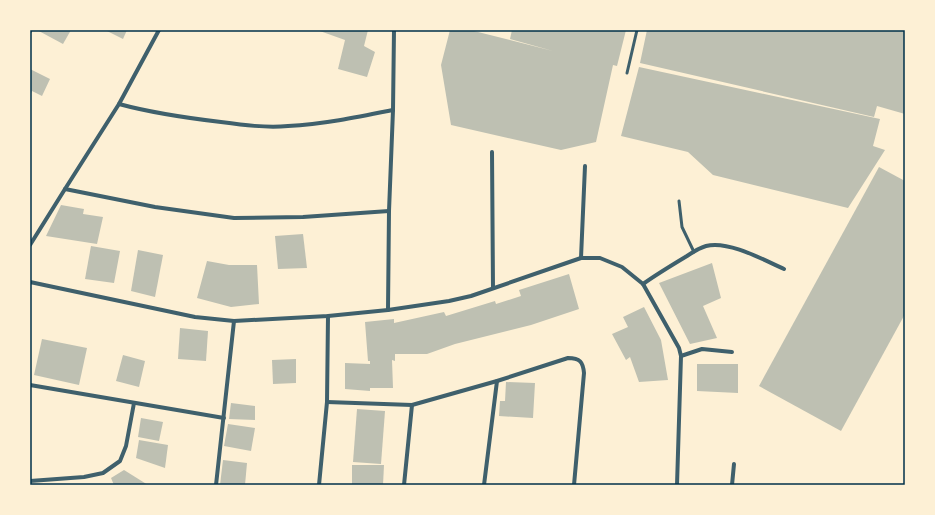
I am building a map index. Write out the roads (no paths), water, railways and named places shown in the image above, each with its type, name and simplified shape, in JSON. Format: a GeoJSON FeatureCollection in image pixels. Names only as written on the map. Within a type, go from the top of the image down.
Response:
{"type":"FeatureCollection","features":[{"type":"Feature","properties":{"kind":"street"},"geometry":{"type":"LineString","coordinates":[[30,245],[119,104],[159,30]]}},
{"type":"Feature","properties":{"kind":"street"},"geometry":{"type":"LineString","coordinates":[[388,310],[394,30]]}},
{"type":"Feature","properties":{"kind":"street"},"geometry":{"type":"LineString","coordinates":[[119,104],[141,110],[187,118],[251,126],[287,126],[331,122],[393,110]]}},
{"type":"Feature","properties":{"kind":"street"},"geometry":{"type":"LineString","coordinates":[[492,152],[493,288]]}},
{"type":"Feature","properties":{"kind":"street"},"geometry":{"type":"LineString","coordinates":[[581,258],[585,166]]}},
{"type":"Feature","properties":{"kind":"street"},"geometry":{"type":"LineString","coordinates":[[65,189],[155,207],[234,218],[303,217],[389,211]]}},
{"type":"Feature","properties":{"kind":"street"},"geometry":{"type":"LineString","coordinates":[[643,284],[662,270],[706,246],[719,245],[746,252],[784,270]]}},
{"type":"Feature","properties":{"kind":"street"},"geometry":{"type":"LineString","coordinates":[[30,282],[195,317],[234,322],[328,316],[388,310],[448,301],[472,296],[581,258],[600,258],[622,267],[643,284],[679,348],[681,356],[677,485]]}},
{"type":"Feature","properties":{"kind":"street"},"geometry":{"type":"LineString","coordinates":[[319,485],[327,402],[328,316]]}},
{"type":"Feature","properties":{"kind":"street"},"geometry":{"type":"LineString","coordinates":[[216,485],[234,322]]}},
{"type":"Feature","properties":{"kind":"street"},"geometry":{"type":"LineString","coordinates":[[681,356],[702,349],[732,352]]}},
{"type":"Feature","properties":{"kind":"street"},"geometry":{"type":"LineString","coordinates":[[327,402],[412,405],[497,382],[568,358],[580,360],[584,373],[574,485]]}},
{"type":"Feature","properties":{"kind":"street"},"geometry":{"type":"LineString","coordinates":[[484,485],[497,382]]}},
{"type":"Feature","properties":{"kind":"street"},"geometry":{"type":"LineString","coordinates":[[30,385],[224,418]]}},
{"type":"Feature","properties":{"kind":"street"},"geometry":{"type":"LineString","coordinates":[[30,481],[84,477],[104,473],[120,461],[126,446],[134,403]]}},
{"type":"Feature","properties":{"kind":"street"},"geometry":{"type":"LineString","coordinates":[[404,485],[412,405]]}},
{"type":"Feature","properties":{"kind":"street"},"geometry":{"type":"LineString","coordinates":[[732,485],[734,464]]}},
{"type":"Feature","properties":{"kind":"lane"},"geometry":{"type":"LineString","coordinates":[[626,73],[637,30]]}},
{"type":"Feature","properties":{"kind":"lane"},"geometry":{"type":"LineString","coordinates":[[679,200],[682,227],[694,252]]}}]}
